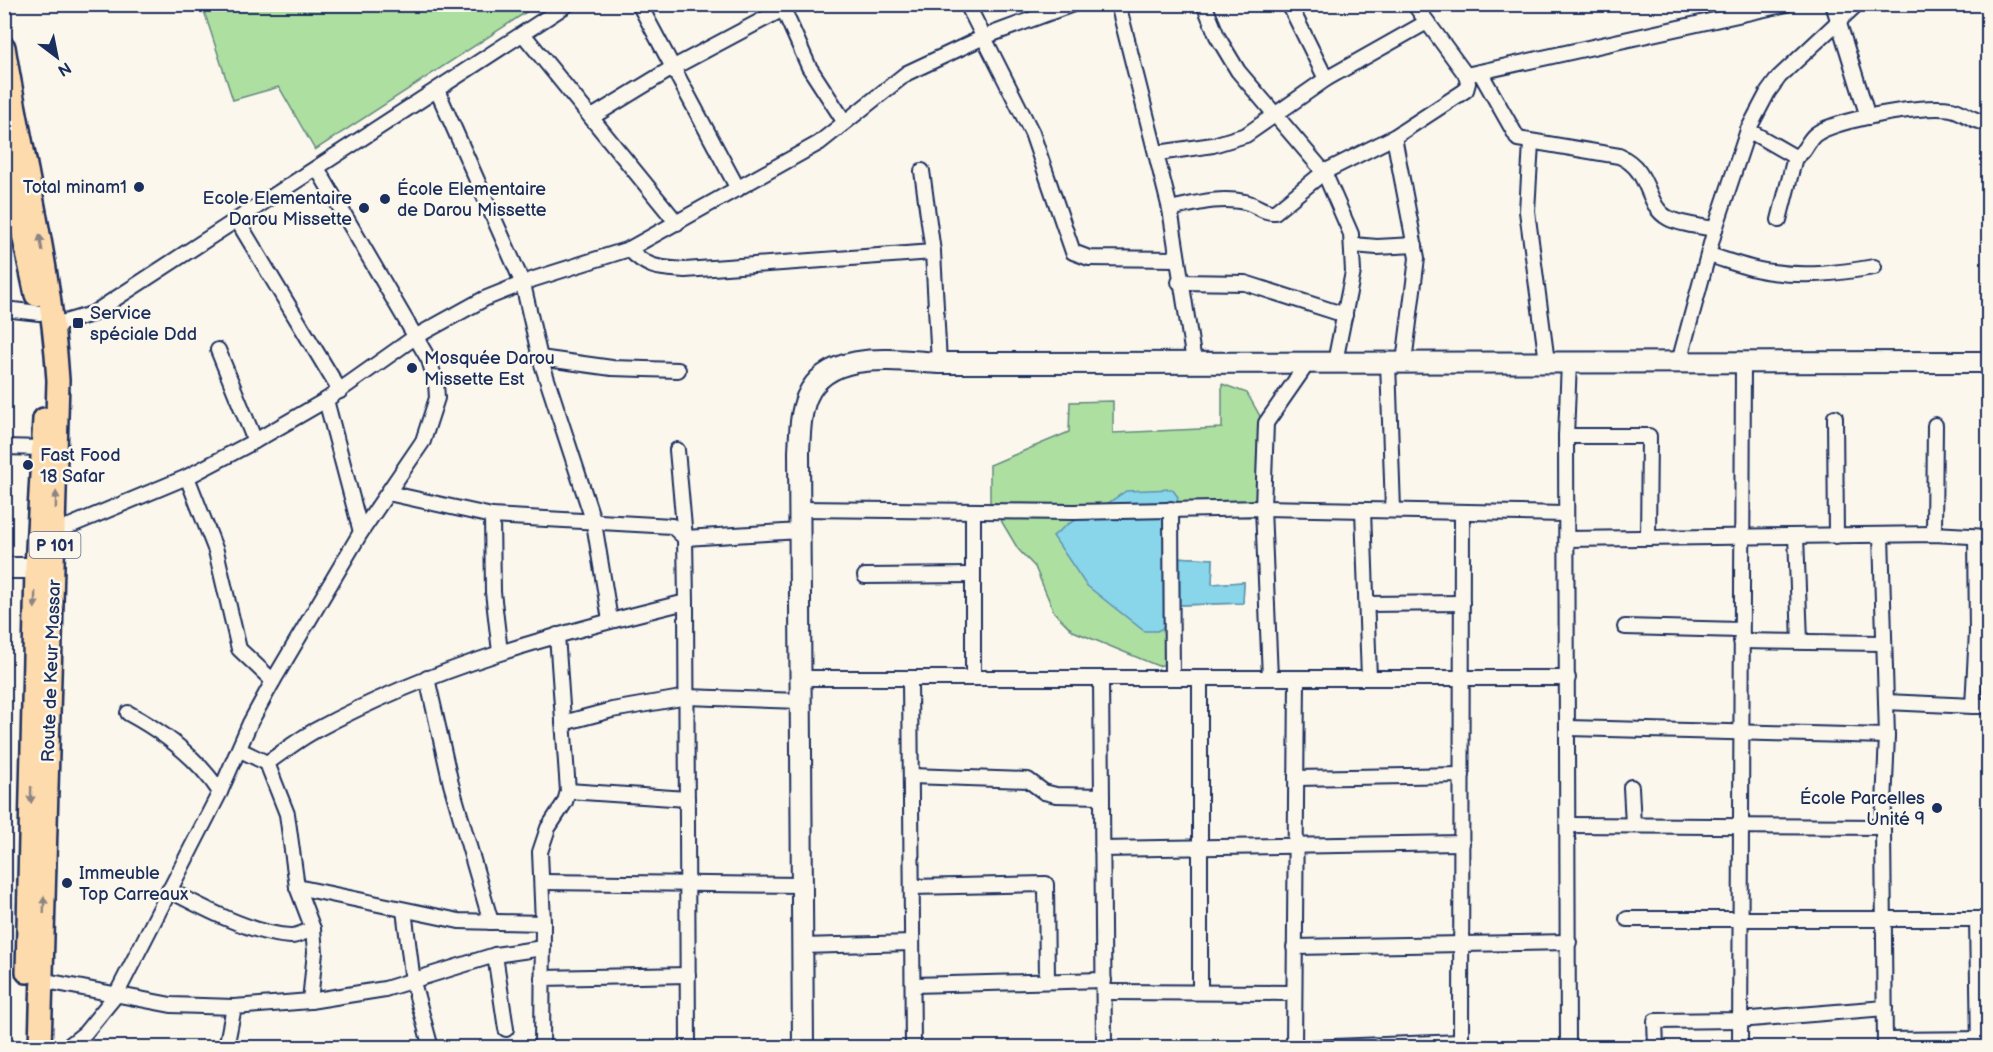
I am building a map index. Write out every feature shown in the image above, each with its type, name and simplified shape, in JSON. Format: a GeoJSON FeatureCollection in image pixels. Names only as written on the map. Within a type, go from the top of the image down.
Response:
{"type":"FeatureCollection","features":[{"type":"Feature","properties":{"kind":"main road","name":"Route de Keur Massar"},"geometry":{"type":"LineString","coordinates":[[4,47],[30,177],[47,319],[58,380],[40,1047]]}},
{"type":"Feature","properties":{"kind":"main road","name":"Route de Keur Massar"},"geometry":{"type":"LineString","coordinates":[[4,146],[47,319],[36,568],[27,1047]]}},
{"type":"Feature","properties":{"kind":"street"},"geometry":{"type":"LineString","coordinates":[[4,309],[47,319],[92,314],[568,4]]}},
{"type":"Feature","properties":{"kind":"street"},"geometry":{"type":"LineString","coordinates":[[639,4],[738,189]]}},
{"type":"Feature","properties":{"kind":"street"},"geometry":{"type":"LineString","coordinates":[[967,4],[1032,133],[1073,252],[1089,258],[1177,259]]}},
{"type":"Feature","properties":{"kind":"street"},"geometry":{"type":"LineString","coordinates":[[55,532],[187,477],[255,441],[340,391],[415,337],[483,299],[629,249],[819,143],[907,73],[984,37],[1073,4]]}},
{"type":"Feature","properties":{"kind":"street"},"geometry":{"type":"LineString","coordinates":[[1118,4],[1158,153],[1170,209],[1179,282],[1194,362]]}},
{"type":"Feature","properties":{"kind":"street"},"geometry":{"type":"LineString","coordinates":[[1204,4],[1217,36],[1238,71],[1324,172],[1351,234],[1353,272],[1335,362]]}},
{"type":"Feature","properties":{"kind":"street"},"geometry":{"type":"LineString","coordinates":[[1289,4],[1326,78]]}},
{"type":"Feature","properties":{"kind":"street"},"geometry":{"type":"LineString","coordinates":[[1170,209],[1228,200],[1253,204],[1265,212],[1275,212],[1324,172],[1394,138],[1466,90],[1468,83],[1466,75],[1414,4]]}},
{"type":"Feature","properties":{"kind":"street"},"geometry":{"type":"LineString","coordinates":[[1466,75],[1730,11],[1787,4]]}},
{"type":"Feature","properties":{"kind":"street"},"geometry":{"type":"LineString","coordinates":[[1833,4],[1868,117]]}},
{"type":"Feature","properties":{"kind":"street"},"geometry":{"type":"LineString","coordinates":[[1679,362],[1715,229],[1748,130],[1768,92],[1779,77],[1857,4]]}},
{"type":"Feature","properties":{"kind":"street"},"geometry":{"type":"LineString","coordinates":[[592,117],[674,67],[782,7],[809,67],[844,121]]}},
{"type":"Feature","properties":{"kind":"street"},"geometry":{"type":"LineString","coordinates":[[1158,153],[1234,140],[1326,78],[1427,22]]}},
{"type":"Feature","properties":{"kind":"street"},"geometry":{"type":"LineString","coordinates":[[523,34],[677,223]]}},
{"type":"Feature","properties":{"kind":"street"},"geometry":{"type":"LineString","coordinates":[[1480,72],[1514,135],[1522,141],[1619,156],[1629,161],[1646,182],[1657,207],[1667,218],[1715,229]]}},
{"type":"Feature","properties":{"kind":"street"},"geometry":{"type":"LineString","coordinates":[[437,90],[523,284],[540,358],[594,523],[610,620]]}},
{"type":"Feature","properties":{"kind":"street"},"geometry":{"type":"LineString","coordinates":[[1795,156],[1802,153],[1816,134],[1868,117],[1919,109],[1950,109],[1981,123],[1989,122]]}},
{"type":"Feature","properties":{"kind":"street"},"geometry":{"type":"LineString","coordinates":[[1748,130],[1795,156]]}},
{"type":"Feature","properties":{"kind":"street"},"geometry":{"type":"LineString","coordinates":[[1393,510],[1396,362],[1417,258],[1394,138]]}},
{"type":"Feature","properties":{"kind":"street"},"geometry":{"type":"LineString","coordinates":[[1531,143],[1527,211],[1547,362]]}},
{"type":"Feature","properties":{"kind":"street"},"geometry":{"type":"LineString","coordinates":[[1779,220],[1795,156]]}},
{"type":"Feature","properties":{"kind":"street"},"geometry":{"type":"LineString","coordinates":[[66,1047],[85,1034],[116,995],[220,792],[250,723],[362,532],[423,441],[437,399],[433,369],[317,168]]}},
{"type":"Feature","properties":{"kind":"street"},"geometry":{"type":"LineString","coordinates":[[922,171],[933,252],[939,363]]}},
{"type":"Feature","properties":{"kind":"street"},"geometry":{"type":"LineString","coordinates":[[237,220],[340,391]]}},
{"type":"Feature","properties":{"kind":"street"},"geometry":{"type":"LineString","coordinates":[[1353,245],[1377,247],[1415,245]]}},
{"type":"Feature","properties":{"kind":"street"},"geometry":{"type":"LineString","coordinates":[[629,249],[641,262],[656,268],[685,270],[933,252]]}},
{"type":"Feature","properties":{"kind":"street"},"geometry":{"type":"LineString","coordinates":[[1709,255],[1770,272],[1802,275],[1830,274],[1874,267]]}},
{"type":"Feature","properties":{"kind":"street"},"geometry":{"type":"LineString","coordinates":[[1179,282],[1245,284],[1345,315]]}},
{"type":"Feature","properties":{"kind":"street"},"geometry":{"type":"LineString","coordinates":[[218,350],[255,441]]}},
{"type":"Feature","properties":{"kind":"street"},"geometry":{"type":"LineString","coordinates":[[540,358],[612,368],[678,370]]}},
{"type":"Feature","properties":{"kind":"street"},"geometry":{"type":"LineString","coordinates":[[1270,678],[1263,508],[1266,423],[1309,361]]}},
{"type":"Feature","properties":{"kind":"street"},"geometry":{"type":"LineString","coordinates":[[802,1047],[801,423],[807,397],[816,384],[837,368],[852,362],[1989,362]]}},
{"type":"Feature","properties":{"kind":"street"},"geometry":{"type":"LineString","coordinates":[[1568,1047],[1566,436],[1569,362]]}},
{"type":"Feature","properties":{"kind":"street"},"geometry":{"type":"LineString","coordinates":[[1740,1047],[1743,362]]}},
{"type":"Feature","properties":{"kind":"street"},"geometry":{"type":"LineString","coordinates":[[326,400],[362,532]]}},
{"type":"Feature","properties":{"kind":"street"},"geometry":{"type":"LineString","coordinates":[[1835,417],[1836,536]]}},
{"type":"Feature","properties":{"kind":"street"},"geometry":{"type":"LineString","coordinates":[[1934,534],[1935,425]]}},
{"type":"Feature","properties":{"kind":"street"},"geometry":{"type":"LineString","coordinates":[[1566,436],[1649,436],[1648,538]]}},
{"type":"Feature","properties":{"kind":"street"},"geometry":{"type":"LineString","coordinates":[[4,447],[43,448]]}},
{"type":"Feature","properties":{"kind":"street"},"geometry":{"type":"LineString","coordinates":[[677,450],[685,538],[688,1047]]}},
{"type":"Feature","properties":{"kind":"street"},"geometry":{"type":"LineString","coordinates":[[187,477],[216,551],[239,649],[273,681]]}},
{"type":"Feature","properties":{"kind":"street"},"geometry":{"type":"LineString","coordinates":[[388,493],[492,516],[672,526],[685,538],[800,531]]}},
{"type":"Feature","properties":{"kind":"street"},"geometry":{"type":"LineString","coordinates":[[800,509],[973,511],[1263,508],[1566,514]]}},
{"type":"Feature","properties":{"kind":"street"},"geometry":{"type":"LineString","coordinates":[[1171,509],[1172,678]]}},
{"type":"Feature","properties":{"kind":"street"},"geometry":{"type":"LineString","coordinates":[[1363,510],[1369,678]]}},
{"type":"Feature","properties":{"kind":"street"},"geometry":{"type":"LineString","coordinates":[[973,511],[973,678]]}},
{"type":"Feature","properties":{"kind":"street"},"geometry":{"type":"LineString","coordinates":[[1308,1047],[1461,1045],[1462,512]]}},
{"type":"Feature","properties":{"kind":"street"},"geometry":{"type":"LineString","coordinates":[[492,516],[493,592],[500,652]]}},
{"type":"Feature","properties":{"kind":"street"},"geometry":{"type":"LineString","coordinates":[[1567,539],[1934,534],[1982,537],[1973,706]]}},
{"type":"Feature","properties":{"kind":"street"},"geometry":{"type":"LineString","coordinates":[[1627,919],[1884,920],[1983,919],[1982,1042],[1885,1044],[1885,1008],[1884,920],[1883,827],[1887,736],[1882,643],[1881,535]]}},
{"type":"Feature","properties":{"kind":"street"},"geometry":{"type":"LineString","coordinates":[[1796,536],[1800,641]]}},
{"type":"Feature","properties":{"kind":"street"},"geometry":{"type":"LineString","coordinates":[[4,568],[36,568]]}},
{"type":"Feature","properties":{"kind":"street"},"geometry":{"type":"LineString","coordinates":[[865,576],[973,575]]}},
{"type":"Feature","properties":{"kind":"street"},"geometry":{"type":"LineString","coordinates":[[267,763],[315,730],[427,678],[557,635],[686,602]]}},
{"type":"Feature","properties":{"kind":"street"},"geometry":{"type":"LineString","coordinates":[[1367,604],[1462,603]]}},
{"type":"Feature","properties":{"kind":"street"},"geometry":{"type":"LineString","coordinates":[[1625,627],[1800,641],[1882,643]]}},
{"type":"Feature","properties":{"kind":"street"},"geometry":{"type":"LineString","coordinates":[[542,1047],[543,923],[540,852],[543,841],[565,802],[568,791],[557,635]]}},
{"type":"Feature","properties":{"kind":"street"},"geometry":{"type":"LineString","coordinates":[[427,678],[451,784],[491,922]]}},
{"type":"Feature","properties":{"kind":"street"},"geometry":{"type":"LineString","coordinates":[[801,678],[1568,678]]}},
{"type":"Feature","properties":{"kind":"street"},"geometry":{"type":"LineString","coordinates":[[910,678],[913,1047]]}},
{"type":"Feature","properties":{"kind":"street"},"geometry":{"type":"LineString","coordinates":[[1101,678],[1104,1047]]}},
{"type":"Feature","properties":{"kind":"street"},"geometry":{"type":"LineString","coordinates":[[1200,678],[1200,992]]}},
{"type":"Feature","properties":{"kind":"street"},"geometry":{"type":"LineString","coordinates":[[1293,1047],[1297,678]]}},
{"type":"Feature","properties":{"kind":"street"},"geometry":{"type":"LineString","coordinates":[[563,723],[612,710],[687,697],[801,701]]}},
{"type":"Feature","properties":{"kind":"street"},"geometry":{"type":"LineString","coordinates":[[1886,702],[1989,706]]}},
{"type":"Feature","properties":{"kind":"street"},"geometry":{"type":"LineString","coordinates":[[128,713],[159,731],[193,757],[220,792]]}},
{"type":"Feature","properties":{"kind":"street"},"geometry":{"type":"LineString","coordinates":[[1568,728],[1887,736]]}},
{"type":"Feature","properties":{"kind":"street"},"geometry":{"type":"LineString","coordinates":[[240,750],[267,763],[287,814],[297,887],[313,929],[315,952],[310,1001]]}},
{"type":"Feature","properties":{"kind":"street"},"geometry":{"type":"LineString","coordinates":[[1296,778],[1462,775]]}},
{"type":"Feature","properties":{"kind":"street"},"geometry":{"type":"LineString","coordinates":[[911,776],[1028,780],[1044,792],[1056,795],[1102,796]]}},
{"type":"Feature","properties":{"kind":"street"},"geometry":{"type":"LineString","coordinates":[[1630,787],[1633,825]]}},
{"type":"Feature","properties":{"kind":"street"},"geometry":{"type":"LineString","coordinates":[[568,791],[687,799]]}},
{"type":"Feature","properties":{"kind":"street"},"geometry":{"type":"LineString","coordinates":[[1569,825],[1883,827]]}},
{"type":"Feature","properties":{"kind":"street"},"geometry":{"type":"LineString","coordinates":[[1102,849],[1462,843]]}},
{"type":"Feature","properties":{"kind":"street"},"geometry":{"type":"LineString","coordinates":[[542,882],[802,885]]}},
{"type":"Feature","properties":{"kind":"street"},"geometry":{"type":"LineString","coordinates":[[912,886],[1046,884],[1047,981]]}},
{"type":"Feature","properties":{"kind":"street"},"geometry":{"type":"LineString","coordinates":[[297,887],[459,921],[543,923]]}},
{"type":"Feature","properties":{"kind":"street"},"geometry":{"type":"LineString","coordinates":[[169,890],[219,914],[265,931],[293,936],[313,929]]}},
{"type":"Feature","properties":{"kind":"street"},"geometry":{"type":"LineString","coordinates":[[404,910],[412,982],[431,1047]]}},
{"type":"Feature","properties":{"kind":"street"},"geometry":{"type":"LineString","coordinates":[[1294,947],[1569,942]]}},
{"type":"Feature","properties":{"kind":"street"},"geometry":{"type":"LineString","coordinates":[[802,946],[912,943]]}},
{"type":"Feature","properties":{"kind":"street"},"geometry":{"type":"LineString","coordinates":[[41,980],[171,1005],[234,1007],[310,1001],[412,982],[495,955],[543,948]]}},
{"type":"Feature","properties":{"kind":"street"},"geometry":{"type":"LineString","coordinates":[[495,955],[506,1029]]}},
{"type":"Feature","properties":{"kind":"street"},"geometry":{"type":"LineString","coordinates":[[543,978],[687,975]]}},
{"type":"Feature","properties":{"kind":"street"},"geometry":{"type":"LineString","coordinates":[[913,985],[1047,981],[1200,992],[1294,993]]}},
{"type":"Feature","properties":{"kind":"street"},"geometry":{"type":"LineString","coordinates":[[226,1047],[234,1007]]}},
{"type":"Feature","properties":{"kind":"street"},"geometry":{"type":"LineString","coordinates":[[1656,1047],[1655,1021],[1739,1020],[1885,1008]]}},
{"type":"Feature","properties":{"kind":"green space"},"geometry":{"type":"Polygon","coordinates":[[[202,4],[537,5],[315,150],[279,87],[233,100],[202,4]]]}},
{"type":"Feature","properties":{"kind":"green space"},"geometry":{"type":"Polygon","coordinates":[[[1222,384],[1247,393],[1261,418],[1256,517],[1173,515],[1172,557],[1213,559],[1212,584],[1244,582],[1243,603],[1178,605],[1176,662],[1158,666],[1073,631],[1054,612],[1035,567],[1018,549],[990,502],[990,465],[1069,432],[1070,402],[1113,401],[1113,433],[1222,428],[1222,384]]]}},
{"type":"Feature","properties":{"kind":"water"},"geometry":{"type":"Polygon","coordinates":[[[1172,489],[1178,497],[1173,515],[1172,557],[1213,559],[1212,584],[1244,582],[1243,603],[1178,605],[1177,621],[1157,631],[1144,631],[1086,585],[1053,536],[1068,524],[1099,509],[1126,491],[1172,489]]]}},
{"type":"Feature","properties":{"kind":"place","name":"Total minam1"},"geometry":{"type":"Point","coordinates":[139,187]}},
{"type":"Feature","properties":{"kind":"place","name":"École Elementaire de Darou Missette"},"geometry":{"type":"Point","coordinates":[385,199]}},
{"type":"Feature","properties":{"kind":"place","name":"Ecole Elementaire Darou Missette"},"geometry":{"type":"Point","coordinates":[364,208]}},
{"type":"Feature","properties":{"kind":"place","name":"Service spéciale Ddd"},"geometry":{"type":"Point","coordinates":[78,323]}},
{"type":"Feature","properties":{"kind":"place","name":"Mosquée Darou Missette Est"},"geometry":{"type":"Point","coordinates":[412,368]}},
{"type":"Feature","properties":{"kind":"place","name":"Fast Food 18 Safar"},"geometry":{"type":"Point","coordinates":[28,465]}},
{"type":"Feature","properties":{"kind":"place","name":"École Parcelles Unité 9"},"geometry":{"type":"Point","coordinates":[1937,808]}},
{"type":"Feature","properties":{"kind":"place","name":"Immeuble Top Carreaux"},"geometry":{"type":"Point","coordinates":[67,883]}}]}
